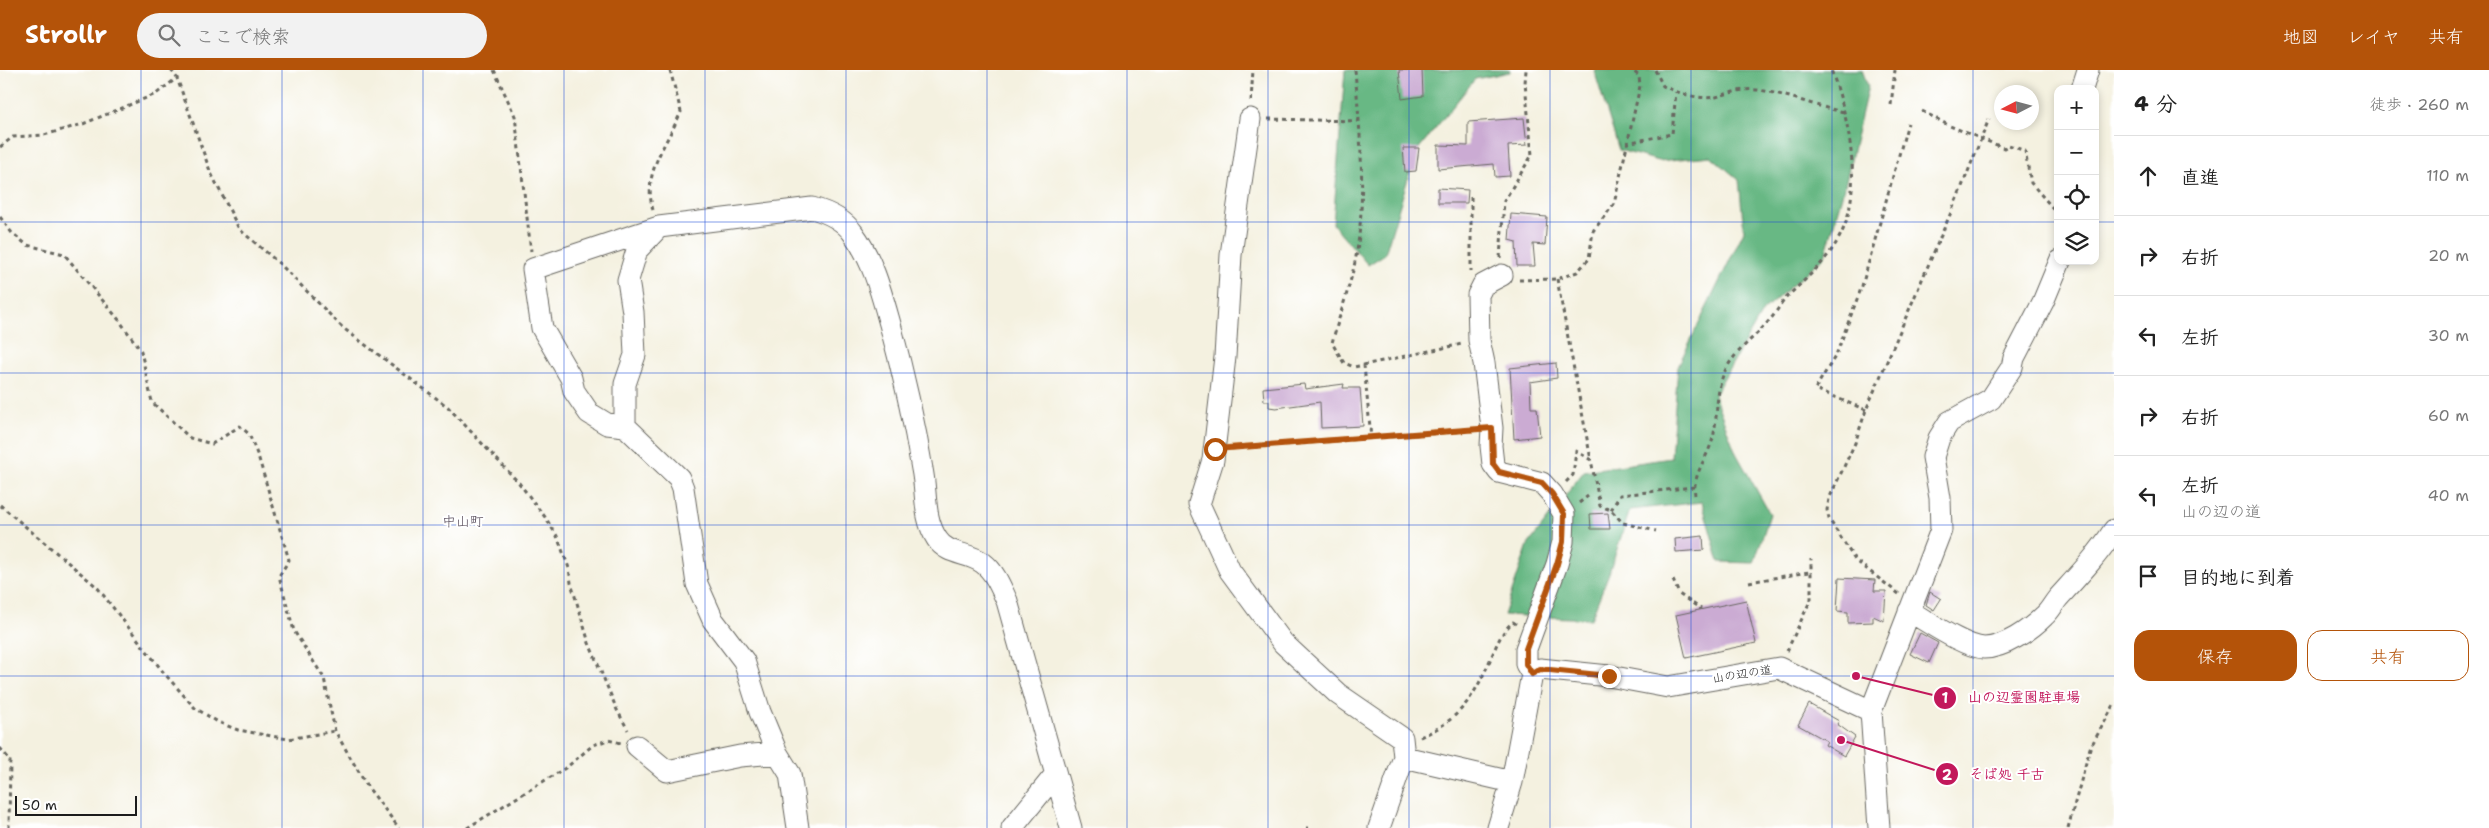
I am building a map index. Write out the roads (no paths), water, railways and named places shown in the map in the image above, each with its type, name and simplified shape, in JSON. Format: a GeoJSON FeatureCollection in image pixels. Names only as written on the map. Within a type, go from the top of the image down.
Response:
{"type":"FeatureCollection","features":[{"type":"Feature","properties":{"kind":"street"},"geometry":{"type":"LineString","coordinates":[[2083,85],[2088,70]]}},
{"type":"Feature","properties":{"kind":"street"},"geometry":{"type":"LineString","coordinates":[[1250,118],[1231,255],[1225,357],[1215,449],[1199,504],[1230,571],[1283,642],[1338,694],[1402,738],[1404,757],[1379,828]]}},
{"type":"Feature","properties":{"kind":"street"},"geometry":{"type":"LineString","coordinates":[[798,828],[790,774],[777,753],[760,712],[744,661],[713,620],[697,584],[684,488],[679,478],[625,426],[607,424],[589,413],[574,391],[571,378],[542,328],[533,270],[659,227],[812,208],[842,221],[853,233],[876,273],[901,364],[923,471],[928,517],[936,539],[946,549],[965,554],[983,563],[997,580],[1007,601],[1071,828]]}},
{"type":"Feature","properties":{"kind":"street"},"geometry":{"type":"LineString","coordinates":[[625,426],[625,384],[635,355],[633,312],[628,280],[637,250],[659,227]]}},
{"type":"Feature","properties":{"kind":"street"},"geometry":{"type":"LineString","coordinates":[[1879,828],[1871,803],[1871,711],[1941,530],[1940,498],[1934,457],[1939,438],[1949,422],[1991,399],[2012,368],[2014,358],[2043,302],[2058,265]]}},
{"type":"Feature","properties":{"kind":"street"},"geometry":{"type":"LineString","coordinates":[[1498,828],[1512,782],[1532,674],[1526,664],[1526,649],[1563,542],[1564,514],[1552,494],[1542,483],[1499,472],[1493,464],[1492,428],[1484,362],[1479,340],[1478,295],[1483,285],[1502,275]]}},
{"type":"Feature","properties":{"kind":"street"},"geometry":{"type":"LineString","coordinates":[[1909,611],[1944,632],[1976,646],[1986,648],[1996,645],[2030,628],[2046,615],[2055,601],[2101,550],[2114,530]]}},
{"type":"Feature","properties":{"kind":"street","name":"山の辺の道"},"geometry":{"type":"LineString","coordinates":[[1532,674],[1540,669],[1609,676],[1668,687],[1779,668],[1871,711]]}},
{"type":"Feature","properties":{"kind":"street"},"geometry":{"type":"LineString","coordinates":[[637,746],[666,771],[740,756],[777,753]]}},
{"type":"Feature","properties":{"kind":"street"},"geometry":{"type":"LineString","coordinates":[[1404,757],[1512,782]]}},
{"type":"Feature","properties":{"kind":"street"},"geometry":{"type":"LineString","coordinates":[[1012,828],[1055,775]]}},
{"type":"Feature","properties":{"kind":"place","name":"山の辺霊園駐車場"},"geometry":{"type":"Point","coordinates":[1856,676]}},
{"type":"Feature","properties":{"kind":"place","name":"そば処 千古"},"geometry":{"type":"Point","coordinates":[1841,740]}},
{"type":"Feature","properties":{"kind":"district","name":"中山町"},"geometry":{"type":"Point","coordinates":[463,521]}}]}
